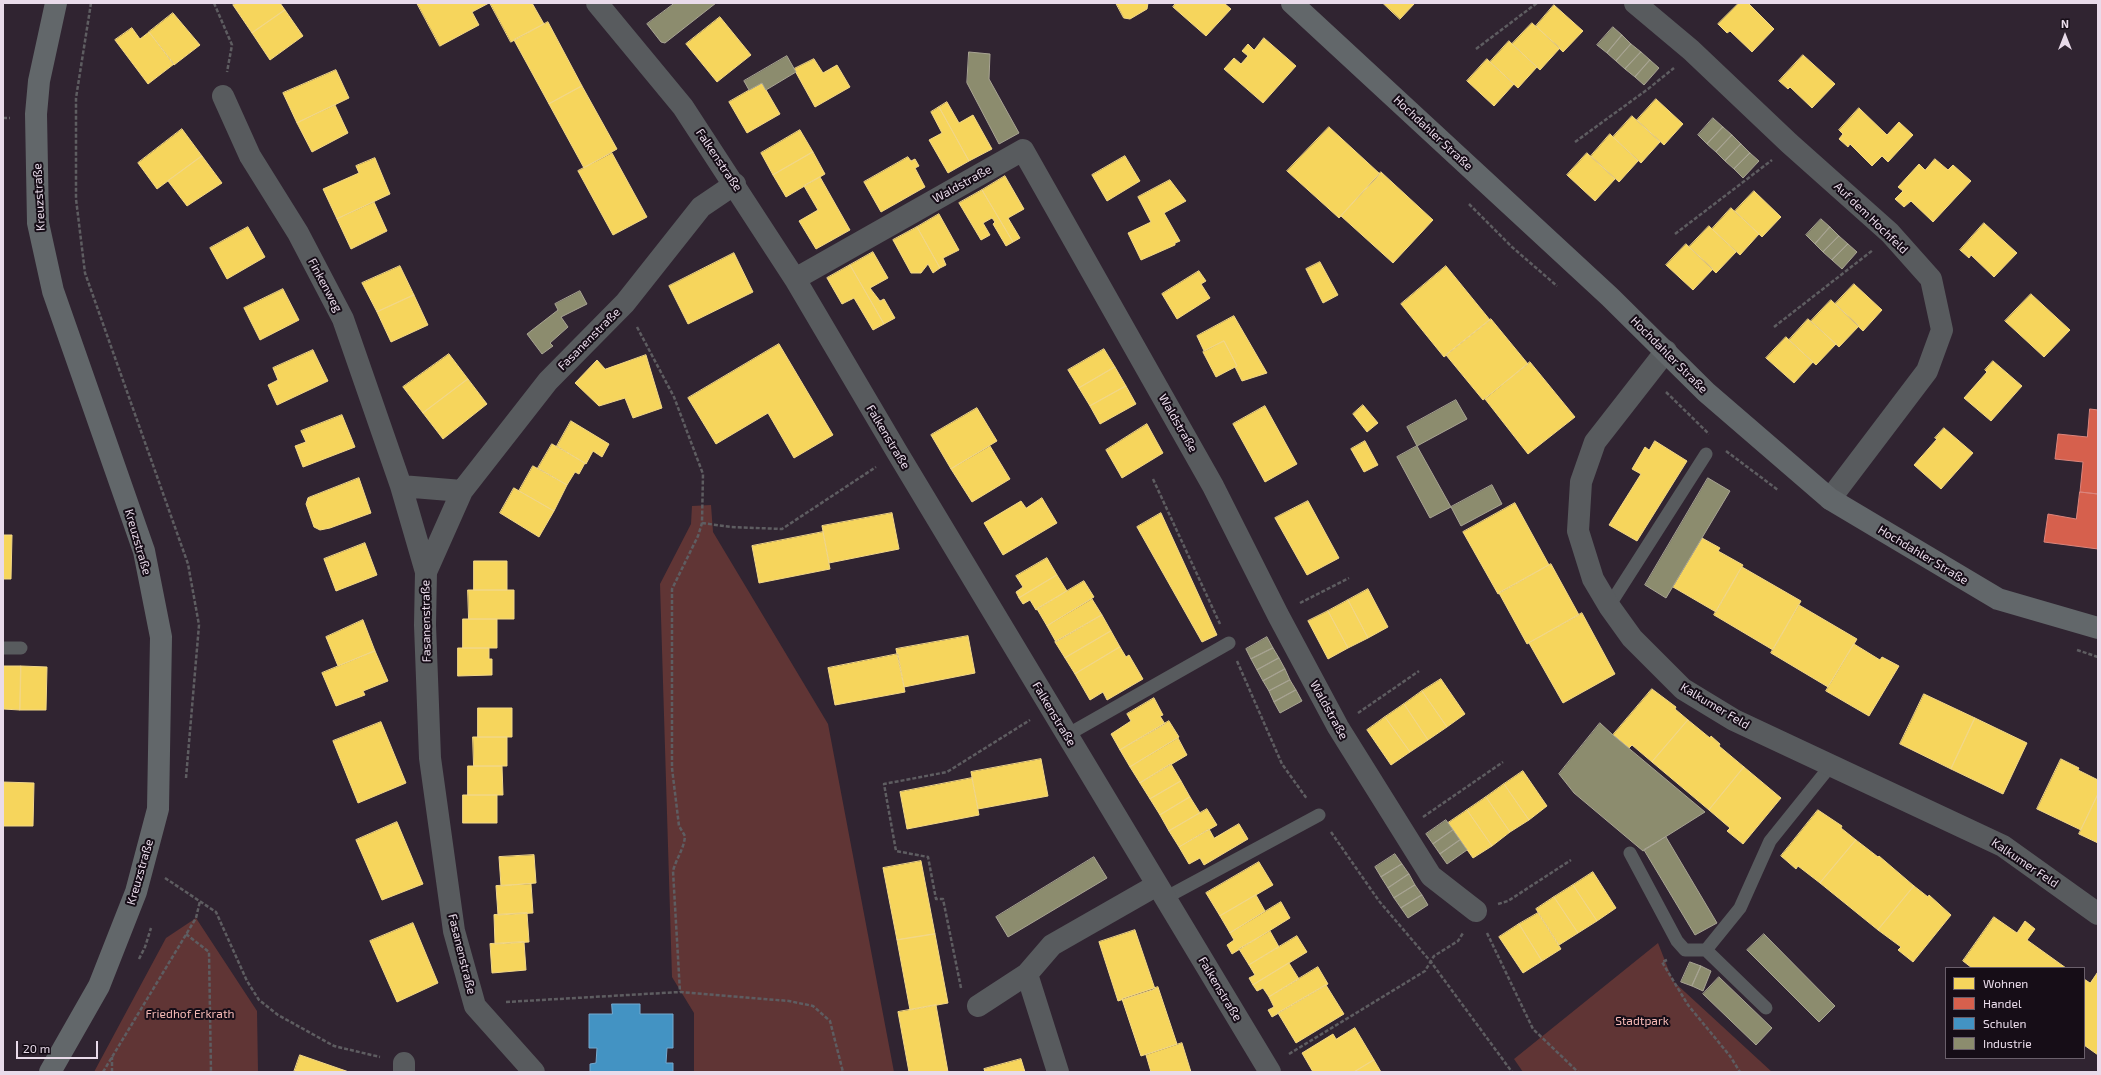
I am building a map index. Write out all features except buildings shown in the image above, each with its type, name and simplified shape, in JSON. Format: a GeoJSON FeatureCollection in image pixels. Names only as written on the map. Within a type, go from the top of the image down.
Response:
{"type":"FeatureCollection","features":[{"type":"Feature","properties":{"kind":"main road","name":"Kreuzstraße"},"geometry":{"type":"LineString","coordinates":[[50,1072],[99,986],[136,892],[158,809],[161,637],[144,551],[52,291],[38,223],[36,114],[38,81],[56,3]]}},
{"type":"Feature","properties":{"kind":"main road","name":"Hochdahler Straße"},"geometry":{"type":"LineString","coordinates":[[1292,3],[1666,351],[1706,392],[1830,499],[1998,599],[2098,628]]}},
{"type":"Feature","properties":{"kind":"street","name":"Falkenstraße"},"geometry":{"type":"LineString","coordinates":[[596,3],[683,107],[735,184],[795,278],[897,452],[1269,1071]]}},
{"type":"Feature","properties":{"kind":"street","name":"Auf dem Hochfeld"},"geometry":{"type":"LineString","coordinates":[[1635,3],[1690,50],[1789,143],[1890,233],[1931,279],[1942,330],[1928,371],[1830,499]]}},
{"type":"Feature","properties":{"kind":"street","name":"Finkenweg"},"geometry":{"type":"LineString","coordinates":[[223,96],[250,156],[298,233],[343,319],[401,486],[426,572]]}},
{"type":"Feature","properties":{"kind":"street","name":"Waldstraße"},"geometry":{"type":"LineString","coordinates":[[795,278],[1022,150],[1213,486],[1278,615],[1338,727],[1431,876],[1476,911]]}},
{"type":"Feature","properties":{"kind":"street","name":"Fasanenstraße"},"geometry":{"type":"LineString","coordinates":[[534,1072],[475,1006],[454,931],[430,758],[425,625],[426,572],[462,491],[548,381],[625,303],[701,207],[735,184]]}},
{"type":"Feature","properties":{"kind":"street","name":"Kalkumer Feld"},"geometry":{"type":"LineString","coordinates":[[1666,351],[1595,442],[1581,482],[1578,531],[1593,579],[1609,606],[1632,638],[1683,689],[1734,720],[1832,764],[2002,846],[2098,914]]}},
{"type":"Feature","properties":{"kind":"street"},"geometry":{"type":"LineString","coordinates":[[401,486],[462,491]]}},
{"type":"Feature","properties":{"kind":"street"},"geometry":{"type":"LineString","coordinates":[[978,1006],[1027,974],[1052,945],[1161,892]]}},
{"type":"Feature","properties":{"kind":"street"},"geometry":{"type":"LineString","coordinates":[[1027,974],[1058,1072]]}},
{"type":"Feature","properties":{"kind":"lane"},"geometry":{"type":"LineString","coordinates":[[1609,606],[1706,454]]}},
{"type":"Feature","properties":{"kind":"lane"},"geometry":{"type":"LineString","coordinates":[[1067,735],[1229,642]]}},
{"type":"Feature","properties":{"kind":"lane"},"geometry":{"type":"LineString","coordinates":[[3,648],[21,648]]}},
{"type":"Feature","properties":{"kind":"lane"},"geometry":{"type":"LineString","coordinates":[[1706,950],[1740,908],[1770,841],[1832,764]]}},
{"type":"Feature","properties":{"kind":"lane"},"geometry":{"type":"LineString","coordinates":[[1161,892],[1319,815]]}},
{"type":"Feature","properties":{"kind":"lane"},"geometry":{"type":"LineString","coordinates":[[1630,853],[1676,941],[1685,950],[1706,950],[1766,1008]]}},
{"type":"Feature","properties":{"kind":"path"},"geometry":{"type":"LineString","coordinates":[[214,3],[232,45],[223,96]]}},
{"type":"Feature","properties":{"kind":"path"},"geometry":{"type":"LineString","coordinates":[[1476,49],[1537,3]]}},
{"type":"Feature","properties":{"kind":"path"},"geometry":{"type":"LineString","coordinates":[[1575,142],[1648,89],[1674,68]]}},
{"type":"Feature","properties":{"kind":"path"},"geometry":{"type":"LineString","coordinates":[[1675,234],[1770,162]]}},
{"type":"Feature","properties":{"kind":"path"},"geometry":{"type":"LineString","coordinates":[[1774,327],[1870,252]]}},
{"type":"Feature","properties":{"kind":"path"},"geometry":{"type":"LineString","coordinates":[[625,303],[674,397],[702,474],[702,523],[698,536],[672,589],[672,768],[679,826],[685,836],[684,846],[677,857],[673,871],[680,992]]}},
{"type":"Feature","properties":{"kind":"path"},"geometry":{"type":"LineString","coordinates":[[702,523],[732,527],[782,529],[897,452]]}},
{"type":"Feature","properties":{"kind":"path"},"geometry":{"type":"LineString","coordinates":[[1153,479],[1229,642],[1282,764],[1379,901],[1431,962],[1512,1072]]}},
{"type":"Feature","properties":{"kind":"path"},"geometry":{"type":"LineString","coordinates":[[1278,615],[1349,578]]}},
{"type":"Feature","properties":{"kind":"path"},"geometry":{"type":"LineString","coordinates":[[1338,727],[1419,671]]}},
{"type":"Feature","properties":{"kind":"path"},"geometry":{"type":"LineString","coordinates":[[978,1006],[963,997],[943,899],[936,899],[928,857],[896,851],[884,784],[947,772],[1050,707]]}},
{"type":"Feature","properties":{"kind":"path"},"geometry":{"type":"LineString","coordinates":[[1403,830],[1503,762]]}},
{"type":"Feature","properties":{"kind":"path"},"geometry":{"type":"LineString","coordinates":[[1269,1071],[1282,1058],[1425,971],[1434,956],[1458,941],[1476,911],[1508,901],[1571,860]]}},
{"type":"Feature","properties":{"kind":"path"},"geometry":{"type":"LineString","coordinates":[[142,871],[167,878],[216,912],[247,981],[258,1000],[278,1015],[334,1046],[404,1068]]}},
{"type":"Feature","properties":{"kind":"path"},"geometry":{"type":"LineString","coordinates":[[103,1072],[196,918],[200,901]]}},
{"type":"Feature","properties":{"kind":"path"},"geometry":{"type":"LineString","coordinates":[[1476,911],[1533,1029],[1578,1072]]}},
{"type":"Feature","properties":{"kind":"path"},"geometry":{"type":"LineString","coordinates":[[186,934],[209,952],[211,1072]]}},
{"type":"Feature","properties":{"kind":"path"},"geometry":{"type":"LineString","coordinates":[[1685,950],[1662,962],[1688,1005],[1730,1056],[1740,1072]]}},
{"type":"Feature","properties":{"kind":"path"},"geometry":{"type":"LineString","coordinates":[[475,1006],[608,995],[680,992],[789,1001],[813,1006],[830,1021],[843,1072]]}},
{"type":"Feature","properties":{"kind":"path"},"geometry":{"type":"LineString","coordinates":[[112,1055],[112,1072]]}},
{"type":"Feature","properties":{"kind":"green space"},"geometry":{"type":"Polygon","coordinates":[[[711,505],[713,532],[828,724],[894,1072],[694,1072],[694,1013],[672,977],[660,584],[691,524],[692,506],[711,505]]]}},
{"type":"Feature","properties":{"kind":"green space","name":"Friedhof Erkrath"},"geometry":{"type":"Polygon","coordinates":[[[196,918],[257,1011],[258,1072],[94,1072],[166,938],[196,918]]]}},
{"type":"Feature","properties":{"kind":"green space","name":"Stadtpark"},"geometry":{"type":"Polygon","coordinates":[[[1658,943],[1673,981],[1772,1072],[1523,1072],[1514,1059],[1658,943]]]}}]}
